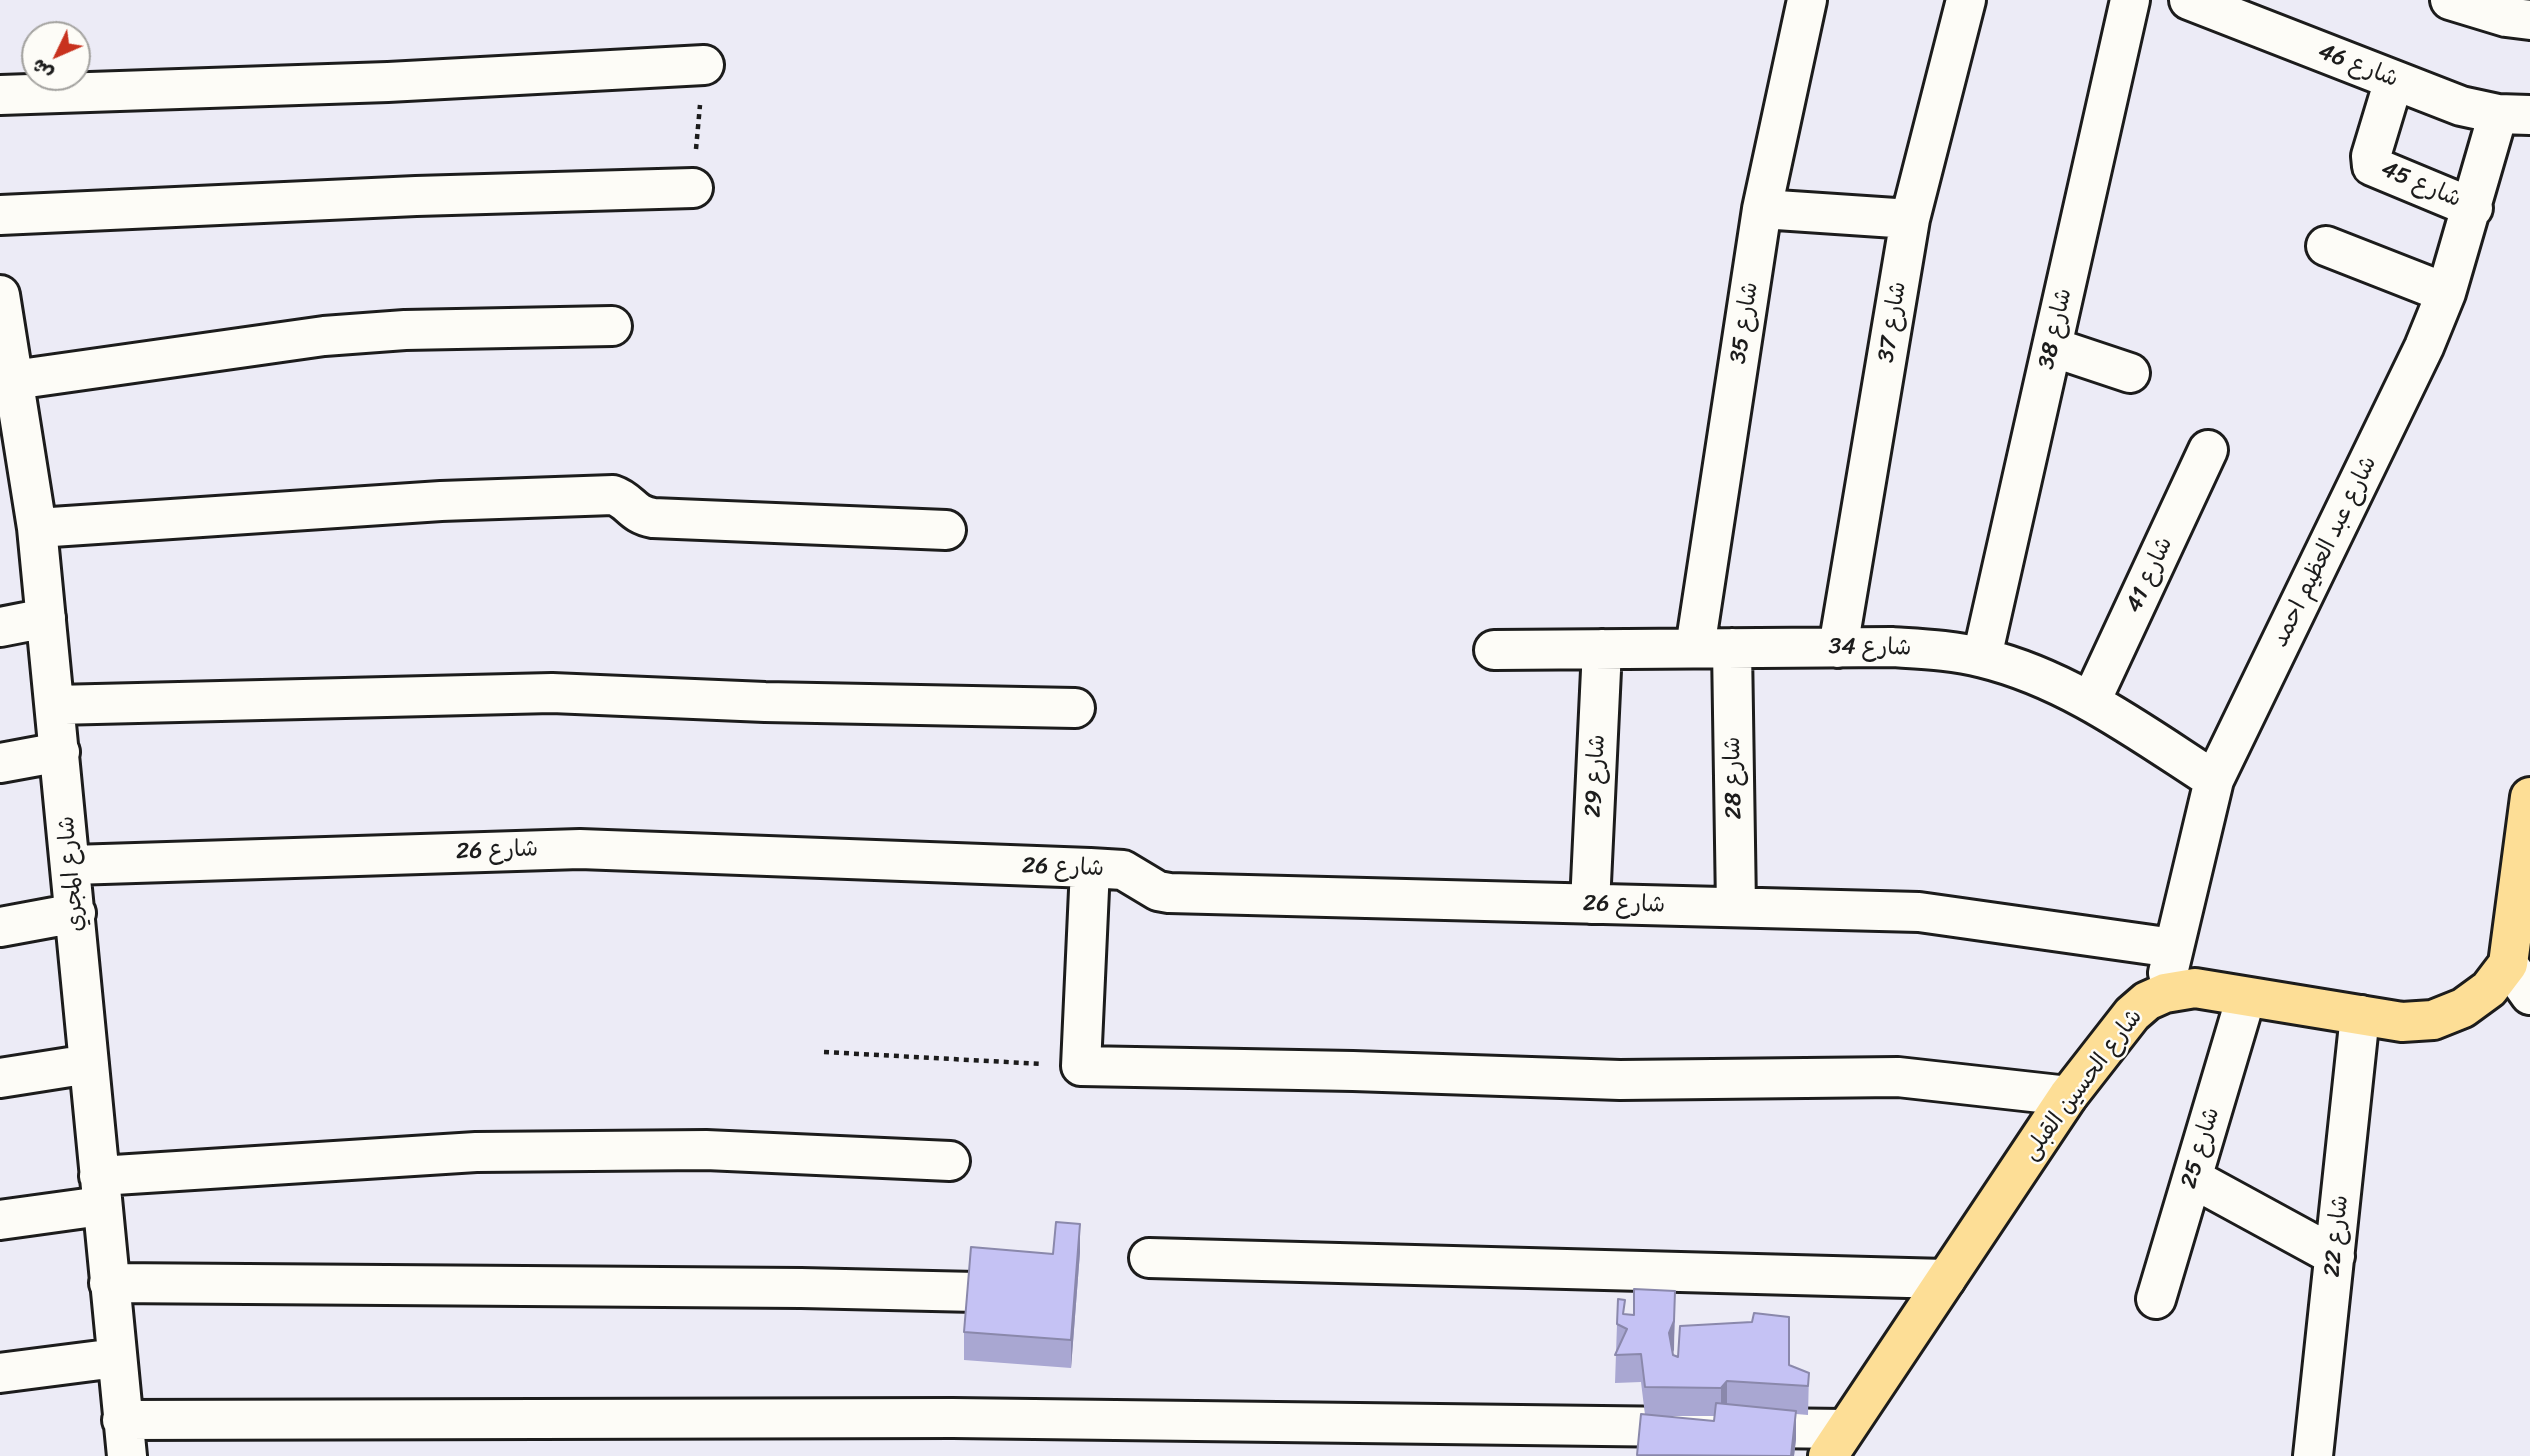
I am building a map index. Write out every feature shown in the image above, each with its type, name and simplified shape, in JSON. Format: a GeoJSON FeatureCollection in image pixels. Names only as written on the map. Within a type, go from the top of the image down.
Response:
{"type":"FeatureCollection","features":[{"type":"Feature","properties":{"kind":"main road"},"geometry":{"type":"LineString","coordinates":[[2508,964],[2530,797]]}},
{"type":"Feature","properties":{"kind":"main road","name":"شارع الحسين القبلى"},"geometry":{"type":"LineString","coordinates":[[1837,1442],[2068,1096],[2132,1014],[2147,1001],[2165,993],[2195,988],[2402,1022],[2433,1020],[2463,1008],[2489,989],[2508,964]]}},
{"type":"Feature","properties":{"kind":"street","name":"شارع 35"},"geometry":{"type":"LineString","coordinates":[[1695,648],[1762,209],[1807,0]]}},
{"type":"Feature","properties":{"kind":"street","name":"شارع 37"},"geometry":{"type":"LineString","coordinates":[[1838,648],[1910,219],[1966,0]]}},
{"type":"Feature","properties":{"kind":"street","name":"شارع 38"},"geometry":{"type":"LineString","coordinates":[[1982,657],[2130,0]]}},
{"type":"Feature","properties":{"kind":"street","name":"شارع 46"},"geometry":{"type":"LineString","coordinates":[[2189,0],[2461,106],[2514,115]]}},
{"type":"Feature","properties":{"kind":"street"},"geometry":{"type":"LineString","coordinates":[[2450,0],[2506,17],[2530,20]]}},
{"type":"Feature","properties":{"kind":"street"},"geometry":{"type":"LineString","coordinates":[[0,95],[388,82],[704,65]]}},
{"type":"Feature","properties":{"kind":"street","name":"شارع 45"},"geometry":{"type":"LineString","coordinates":[[2394,80],[2371,156],[2372,166],[2473,208]]}},
{"type":"Feature","properties":{"kind":"street","name":"شارع عبد العظيم احمد"},"geometry":{"type":"LineString","coordinates":[[2165,993],[2173,948],[2214,780],[2424,347],[2446,293],[2473,208],[2514,115]]}},
{"type":"Feature","properties":{"kind":"street"},"geometry":{"type":"LineString","coordinates":[[0,215],[416,196],[693,188]]}},
{"type":"Feature","properties":{"kind":"street"},"geometry":{"type":"LineString","coordinates":[[1762,209],[1910,219]]}},
{"type":"Feature","properties":{"kind":"street"},"geometry":{"type":"LineString","coordinates":[[2326,246],[2446,293]]}},
{"type":"Feature","properties":{"kind":"street","name":"شارع المجري"},"geometry":{"type":"LineString","coordinates":[[0,295],[15,486],[37,528],[72,864],[124,1438]]}},
{"type":"Feature","properties":{"kind":"street"},"geometry":{"type":"LineString","coordinates":[[7,381],[324,336],[405,330],[612,326]]}},
{"type":"Feature","properties":{"kind":"street"},"geometry":{"type":"LineString","coordinates":[[2052,347],[2130,373]]}},
{"type":"Feature","properties":{"kind":"street","name":"شارع 41"},"geometry":{"type":"LineString","coordinates":[[2091,701],[2208,450]]}},
{"type":"Feature","properties":{"kind":"street"},"geometry":{"type":"LineString","coordinates":[[37,528],[441,501],[612,495],[625,502],[636,513],[653,518],[946,530]]}},
{"type":"Feature","properties":{"kind":"street"},"geometry":{"type":"LineString","coordinates":[[0,626],[46,618]]}},
{"type":"Feature","properties":{"kind":"street","name":"شارع 28"},"geometry":{"type":"LineString","coordinates":[[1732,648],[1736,907]]}},
{"type":"Feature","properties":{"kind":"street","name":"شارع 34"},"geometry":{"type":"LineString","coordinates":[[1494,650],[1838,648],[1938,650],[1982,657],[2056,683],[2091,701],[2214,780]]}},
{"type":"Feature","properties":{"kind":"street","name":"شارع 29"},"geometry":{"type":"LineString","coordinates":[[1590,904],[1602,649]]}},
{"type":"Feature","properties":{"kind":"street"},"geometry":{"type":"LineString","coordinates":[[55,705],[552,693],[765,702],[1075,708]]}},
{"type":"Feature","properties":{"kind":"street"},"geometry":{"type":"LineString","coordinates":[[0,763],[60,752]]}},
{"type":"Feature","properties":{"kind":"street","name":"شارع 26"},"geometry":{"type":"LineString","coordinates":[[72,864],[580,849],[1090,868],[1121,870],[1158,891],[1169,893],[1919,912],[2173,948]]}},
{"type":"Feature","properties":{"kind":"street"},"geometry":{"type":"LineString","coordinates":[[1090,868],[1081,1066],[1353,1070],[1620,1080],[1898,1077],[2068,1096]]}},
{"type":"Feature","properties":{"kind":"street"},"geometry":{"type":"LineString","coordinates":[[0,927],[76,913]]}},
{"type":"Feature","properties":{"kind":"street"},"geometry":{"type":"LineString","coordinates":[[2508,964],[2530,995]]}},
{"type":"Feature","properties":{"kind":"street","name":"شارع 25"},"geometry":{"type":"LineString","coordinates":[[2156,1299],[2246,997]]}},
{"type":"Feature","properties":{"kind":"street","name":"شارع 22"},"geometry":{"type":"LineString","coordinates":[[2314,1456],[2360,1015]]}},
{"type":"Feature","properties":{"kind":"street"},"geometry":{"type":"LineString","coordinates":[[0,1078],[89,1064]]}},
{"type":"Feature","properties":{"kind":"street"},"geometry":{"type":"LineString","coordinates":[[0,1220],[100,1191],[476,1152],[706,1150],[950,1161]]}},
{"type":"Feature","properties":{"kind":"street"},"geometry":{"type":"LineString","coordinates":[[2192,1178],[2335,1256]]}},
{"type":"Feature","properties":{"kind":"street"},"geometry":{"type":"LineString","coordinates":[[1149,1258],[1946,1279]]}},
{"type":"Feature","properties":{"kind":"street"},"geometry":{"type":"LineString","coordinates":[[109,1283],[787,1288],[1032,1293]]}},
{"type":"Feature","properties":{"kind":"street"},"geometry":{"type":"LineString","coordinates":[[0,1373],[116,1358]]}},
{"type":"Feature","properties":{"kind":"street"},"geometry":{"type":"LineString","coordinates":[[124,1438],[953,1418],[1837,1442]]}},
{"type":"Feature","properties":{"kind":"path"},"geometry":{"type":"LineString","coordinates":[[693,188],[704,65]]}},
{"type":"Feature","properties":{"kind":"path"},"geometry":{"type":"LineString","coordinates":[[824,1052],[1081,1066]]}},
{"type":"Feature","properties":{"kind":"building"},"geometry":{"type":"Polygon","coordinates":[[[1056,1222],[1080,1224],[1071,1340],[964,1332],[971,1247],[1053,1254],[1056,1222]]]}},
{"type":"Feature","properties":{"kind":"building"},"geometry":{"type":"Polygon","coordinates":[[[1634,1289],[1675,1291],[1674,1321],[1669,1333],[1673,1355],[1678,1357],[1680,1326],[1752,1322],[1754,1313],[1789,1317],[1789,1365],[1809,1373],[1808,1386],[1727,1381],[1721,1388],[1645,1387],[1641,1354],[1615,1355],[1627,1329],[1617,1324],[1618,1299],[1625,1300],[1623,1314],[1634,1315],[1634,1289]]]}},
{"type":"Feature","properties":{"kind":"building"},"geometry":{"type":"Polygon","coordinates":[[[1716,1403],[1796,1411],[1791,1456],[1637,1455],[1641,1414],[1714,1421],[1716,1403]]]}}]}
